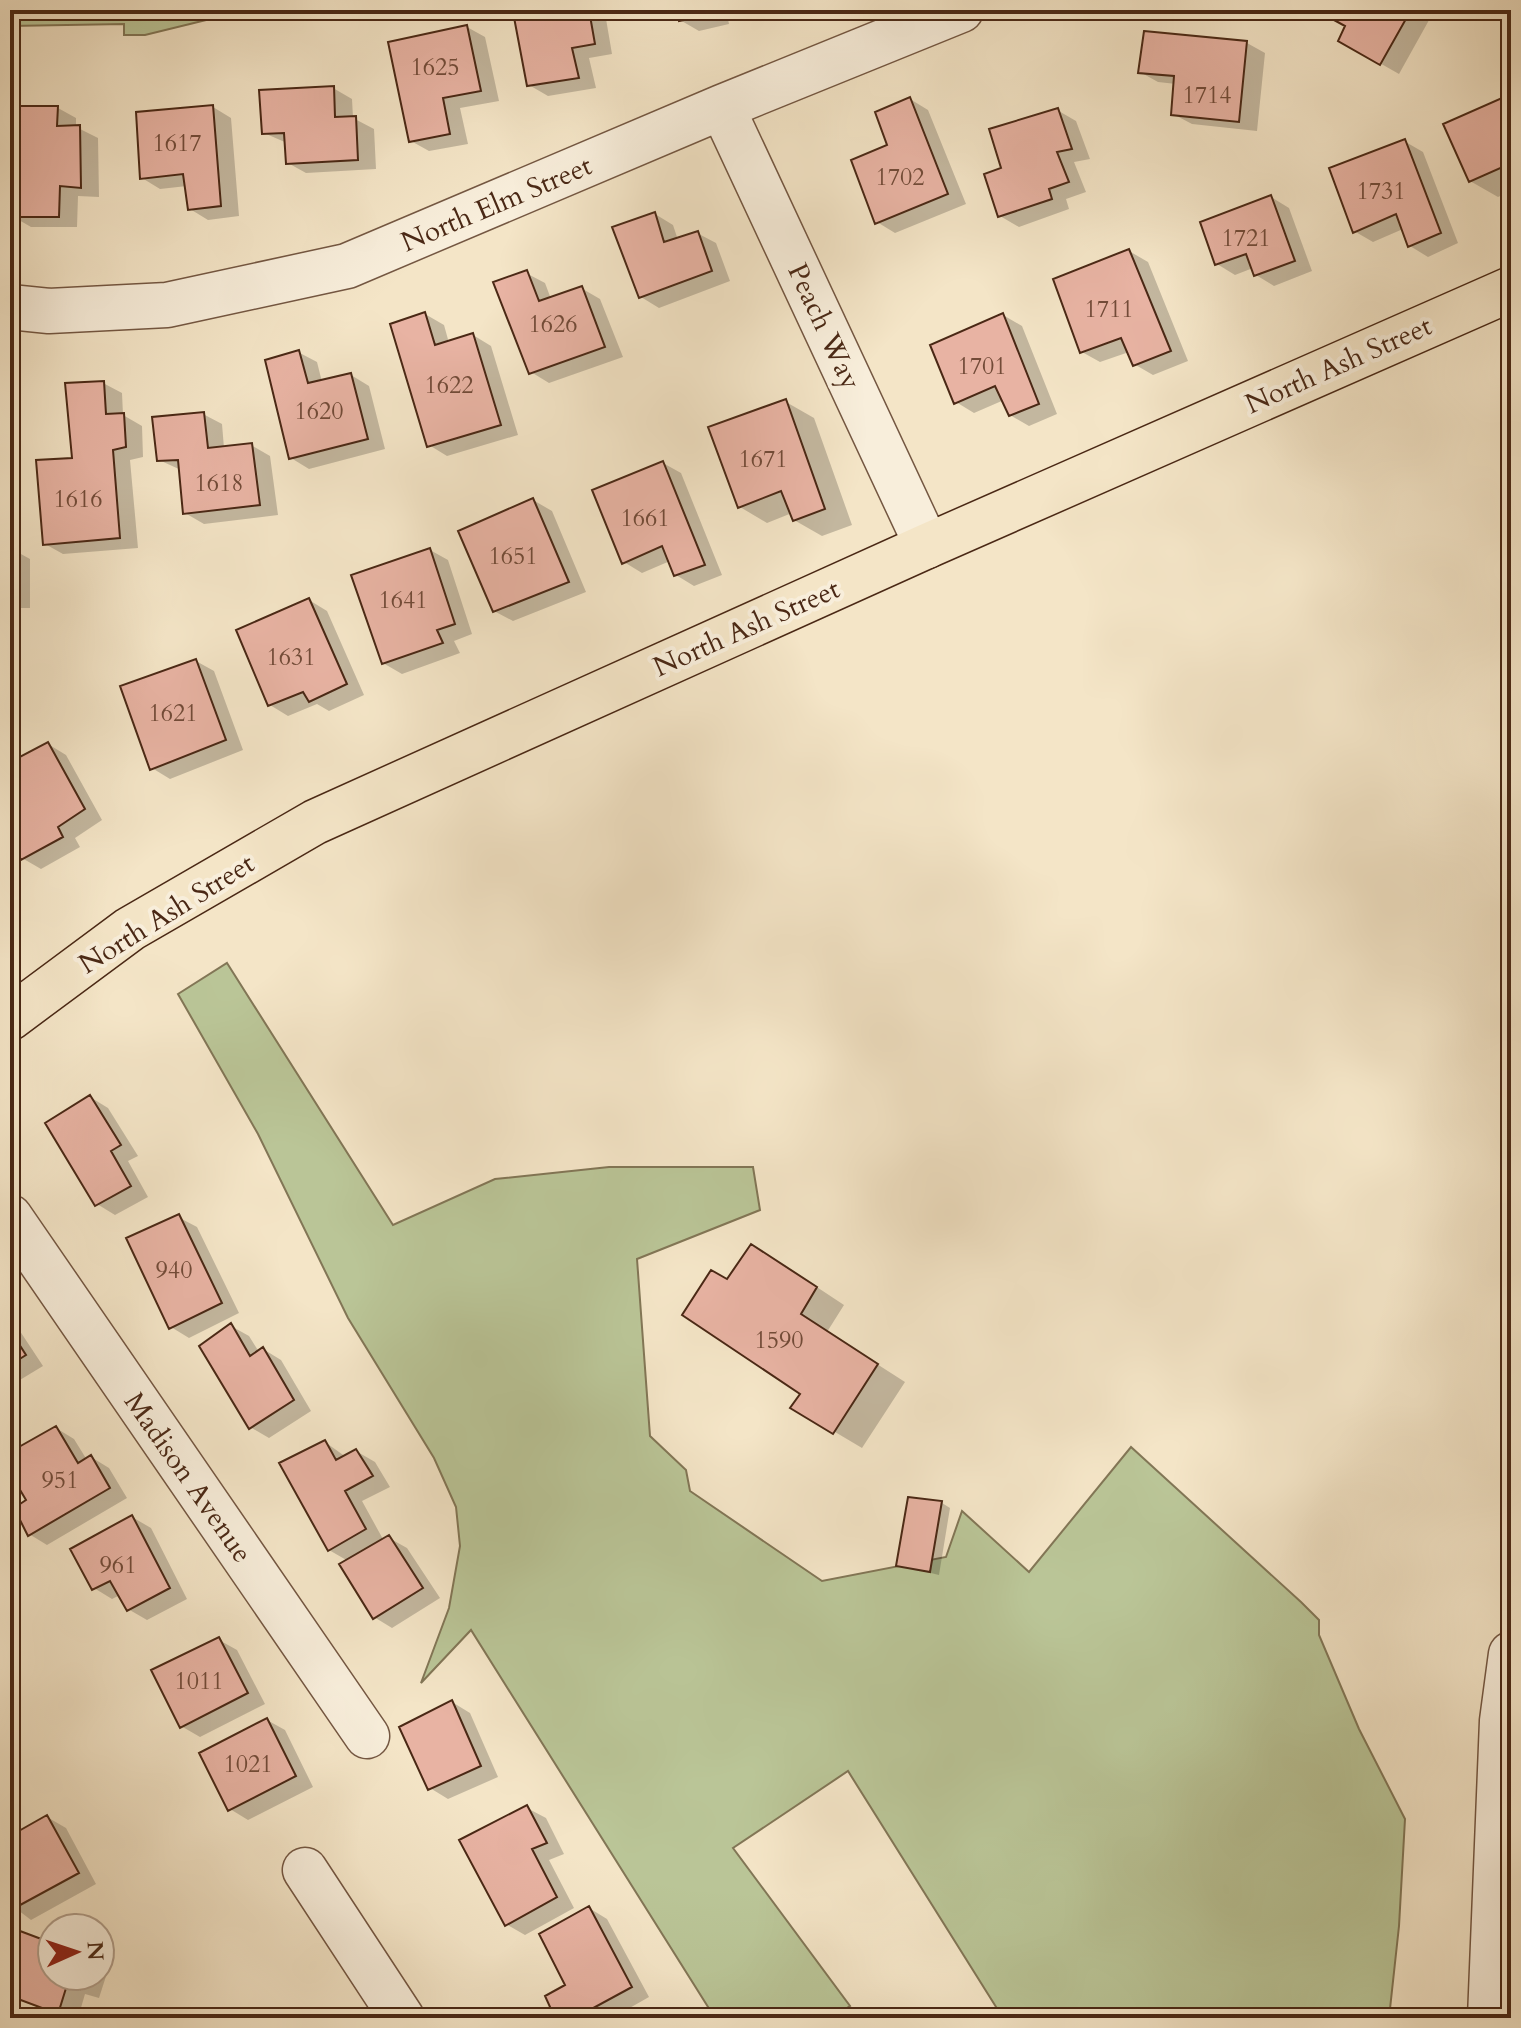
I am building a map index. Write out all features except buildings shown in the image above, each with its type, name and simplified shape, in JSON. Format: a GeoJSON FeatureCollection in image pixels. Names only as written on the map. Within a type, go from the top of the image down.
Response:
{"type":"FeatureCollection","features":[{"type":"Feature","properties":{"kind":"main road","name":"North Ash Street"},"geometry":{"type":"LineString","coordinates":[[10,1018],[130,929],[315,822],[927,546],[1511,289]]}},
{"type":"Feature","properties":{"kind":"street","name":"North Elm Street"},"geometry":{"type":"LineString","coordinates":[[10,307],[49,311],[167,305],[347,266],[722,107],[961,10]]}},
{"type":"Feature","properties":{"kind":"street","name":"Peach Way"},"geometry":{"type":"LineString","coordinates":[[722,107],[927,546]]}},
{"type":"Feature","properties":{"kind":"street","name":"Madison Avenue"},"geometry":{"type":"LineString","coordinates":[[10,1217],[367,1736]]}},
{"type":"Feature","properties":{"kind":"street"},"geometry":{"type":"LineString","coordinates":[[1490,2018],[1502,1721],[1511,1654]]}},
{"type":"Feature","properties":{"kind":"street"},"geometry":{"type":"LineString","coordinates":[[305,1870],[402,2018]]}},
{"type":"Feature","properties":{"kind":"green space"},"geometry":{"type":"Polygon","coordinates":[[[10,10],[247,10],[145,35],[124,35],[124,24],[10,26],[10,10]]]}},
{"type":"Feature","properties":{"kind":"green space"},"geometry":{"type":"Polygon","coordinates":[[[227,963],[393,1225],[495,1179],[609,1167],[753,1167],[760,1210],[637,1259],[650,1436],[686,1470],[690,1491],[822,1581],[946,1557],[962,1511],[1029,1572],[1131,1447],[1319,1620],[1319,1635],[1359,1729],[1405,1819],[1399,1926],[1389,2018],[1003,2018],[848,1771],[733,1848],[850,2006],[831,2018],[715,2018],[471,1630],[421,1683],[449,1608],[460,1546],[456,1507],[434,1458],[348,1318],[258,1134],[178,994],[227,963]]]}}]}
